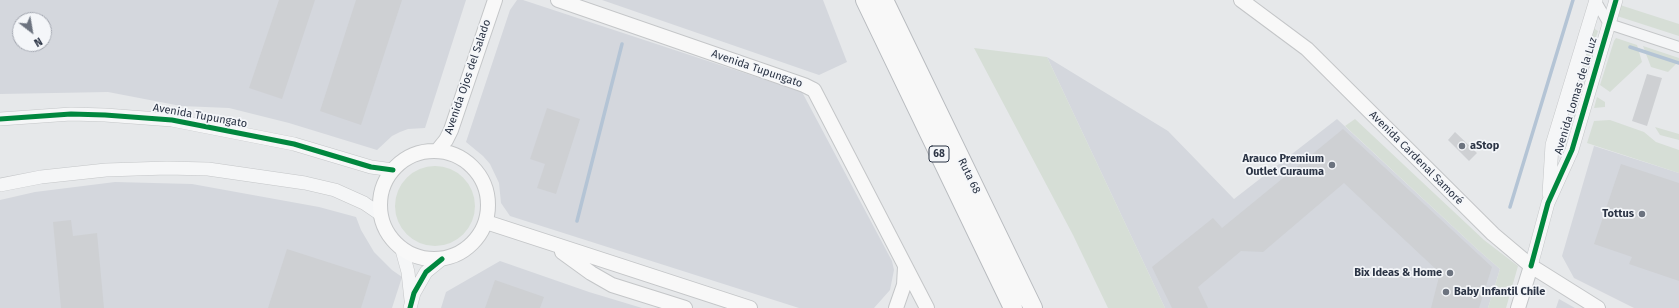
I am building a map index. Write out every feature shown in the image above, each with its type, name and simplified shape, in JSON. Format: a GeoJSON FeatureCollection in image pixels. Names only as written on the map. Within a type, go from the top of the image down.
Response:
{"type":"FeatureCollection","features":[{"type":"Feature","properties":{"kind":"highway","name":"Ruta 68"},"geometry":{"type":"LineString","coordinates":[[865,0],[1013,308]]}},
{"type":"Feature","properties":{"kind":"highway","name":"Ruta 68"},"geometry":{"type":"LineString","coordinates":[[884,0],[1033,308]]}},
{"type":"Feature","properties":{"kind":"main road","name":"Avenida Ojos del Salado"},"geometry":{"type":"LineString","coordinates":[[437,151],[446,140],[450,130],[495,0]]}},
{"type":"Feature","properties":{"kind":"main road","name":"Avenida Tupungato"},"geometry":{"type":"LineString","coordinates":[[558,0],[814,90],[927,308]]}},
{"type":"Feature","properties":{"kind":"main road","name":"Avenida Cardenal Samoré"},"geometry":{"type":"LineString","coordinates":[[1241,0],[1307,49],[1487,229],[1531,266],[1598,308]]}},
{"type":"Feature","properties":{"kind":"main road"},"geometry":{"type":"LineString","coordinates":[[437,151],[460,158],[472,167],[478,174],[483,183],[488,202],[486,222],[482,231],[469,247],[452,257],[442,259],[421,258],[402,250],[388,234],[380,214],[380,202],[382,191],[393,170],[413,156],[437,151]]}},
{"type":"Feature","properties":{"kind":"main road"},"geometry":{"type":"LineString","coordinates":[[486,222],[750,308]]}},
{"type":"Feature","properties":{"kind":"main road"},"geometry":{"type":"LineString","coordinates":[[545,241],[566,254],[591,273],[612,285],[685,308]]}},
{"type":"Feature","properties":{"kind":"main road"},"geometry":{"type":"LineString","coordinates":[[896,308],[904,285],[904,265]]}},
{"type":"Feature","properties":{"kind":"main road","name":"Avenida Lomas de la Luz"},"geometry":{"type":"LineString","coordinates":[[1518,308],[1531,266]]}},
{"type":"Feature","properties":{"kind":"street","name":"Avenida Lomas de la Luz"},"geometry":{"type":"LineString","coordinates":[[1548,203],[1552,145],[1596,0]]}},
{"type":"Feature","properties":{"kind":"street"},"geometry":{"type":"LineString","coordinates":[[1596,0],[1609,24],[1679,47]]}},
{"type":"Feature","properties":{"kind":"street","name":"Avenida Lomas de la Luz"},"geometry":{"type":"LineString","coordinates":[[1531,266],[1548,203],[1572,150],[1616,0]]}},
{"type":"Feature","properties":{"kind":"street","name":"Avenida Tupungato"},"geometry":{"type":"LineString","coordinates":[[0,119],[44,115],[105,115],[172,120],[294,144],[371,167],[393,170]]}},
{"type":"Feature","properties":{"kind":"street"},"geometry":{"type":"LineString","coordinates":[[0,185],[41,177],[106,170],[167,168],[208,169],[305,183],[335,190],[364,203],[380,214]]}},
{"type":"Feature","properties":{"kind":"street"},"geometry":{"type":"LineString","coordinates":[[402,250],[408,272],[411,307]]}},
{"type":"Feature","properties":{"kind":"street"},"geometry":{"type":"LineString","coordinates":[[411,307],[414,294],[426,272],[442,259]]}},
{"type":"Feature","properties":{"kind":"shaded area"},"geometry":{"type":"Polygon","coordinates":[[[0,0],[466,0],[425,128],[408,129],[400,132],[392,136],[377,150],[289,123],[229,108],[181,106],[108,92],[0,94],[0,0]]]}},
{"type":"Feature","properties":{"kind":"shaded area"},"geometry":{"type":"Polygon","coordinates":[[[517,0],[523,0],[802,92],[892,261],[894,270],[890,290],[874,308],[799,308],[510,216],[501,203],[499,183],[490,164],[466,142],[510,10],[517,0]]]}},
{"type":"Feature","properties":{"kind":"shaded area"},"geometry":{"type":"Polygon","coordinates":[[[602,0],[823,0],[847,62],[819,75],[602,0]]]}},
{"type":"Feature","properties":{"kind":"shaded area"},"geometry":{"type":"Polygon","coordinates":[[[1620,5],[1679,24],[1679,36],[1617,16],[1620,5]]]}},
{"type":"Feature","properties":{"kind":"shaded area"},"geometry":{"type":"Polygon","coordinates":[[[1593,28],[1598,31],[1582,79],[1591,30],[1593,28]]]}},
{"type":"Feature","properties":{"kind":"shaded area"},"geometry":{"type":"Polygon","coordinates":[[[1616,38],[1637,45],[1642,62],[1610,92],[1600,85],[1616,38]]]}},
{"type":"Feature","properties":{"kind":"shaded area"},"geometry":{"type":"Polygon","coordinates":[[[1643,46],[1679,58],[1679,61],[1668,72],[1651,67],[1643,46]]]}},
{"type":"Feature","properties":{"kind":"shaded area"},"geometry":{"type":"Polygon","coordinates":[[[974,48],[1047,57],[1165,308],[1108,308],[1073,235],[974,48]]]}},
{"type":"Feature","properties":{"kind":"shaded area","name":"Arauco Premium Outlet Curauma"},"geometry":{"type":"Polygon","coordinates":[[[1047,57],[1168,131],[1234,199],[1337,119],[1500,269],[1488,308],[1165,308],[1047,57]]]}},
{"type":"Feature","properties":{"kind":"shaded area"},"geometry":{"type":"Polygon","coordinates":[[[1597,97],[1605,102],[1605,107],[1594,108],[1597,97]]]}},
{"type":"Feature","properties":{"kind":"shaded area"},"geometry":{"type":"Polygon","coordinates":[[[1355,119],[1484,240],[1518,266],[1506,308],[1488,308],[1500,269],[1345,126],[1355,119]]]}},
{"type":"Feature","properties":{"kind":"shaded area"},"geometry":{"type":"Polygon","coordinates":[[[1610,120],[1644,132],[1656,142],[1679,150],[1679,173],[1587,143],[1594,121],[1610,120]]]}},
{"type":"Feature","properties":{"kind":"shaded area"},"geometry":{"type":"Polygon","coordinates":[[[1655,127],[1679,134],[1679,140],[1660,135],[1655,127]]]}},
{"type":"Feature","properties":{"kind":"shaded area"},"geometry":{"type":"Polygon","coordinates":[[[1594,146],[1679,173],[1679,308],[1634,308],[1574,278],[1562,256],[1594,146]]]}},
{"type":"Feature","properties":{"kind":"shaded area"},"geometry":{"type":"Polygon","coordinates":[[[435,166],[450,169],[463,178],[472,191],[475,206],[472,221],[463,234],[450,243],[435,246],[420,243],[407,234],[398,221],[395,206],[398,191],[407,178],[420,169],[435,166]]]}},
{"type":"Feature","properties":{"kind":"shaded area"},"geometry":{"type":"Polygon","coordinates":[[[115,182],[192,184],[319,207],[356,217],[361,230],[374,252],[392,270],[402,277],[392,308],[0,308],[0,200],[35,192],[115,182]]]}},
{"type":"Feature","properties":{"kind":"shaded area"},"geometry":{"type":"Polygon","coordinates":[[[500,261],[589,292],[642,308],[441,308],[446,292],[500,261]]]}},
{"type":"Feature","properties":{"kind":"shaded area"},"geometry":{"type":"Polygon","coordinates":[[[1559,299],[1575,308],[1556,308],[1559,299]]]}},
{"type":"Feature","properties":{"kind":"building"},"geometry":{"type":"Polygon","coordinates":[[[279,0],[315,0],[282,99],[249,88],[279,0]]]}},
{"type":"Feature","properties":{"kind":"building"},"geometry":{"type":"Polygon","coordinates":[[[356,0],[402,0],[361,125],[320,111],[356,0]]]}},
{"type":"Feature","properties":{"kind":"building"},"geometry":{"type":"Polygon","coordinates":[[[1647,74],[1662,78],[1647,126],[1632,121],[1647,74]]]}},
{"type":"Feature","properties":{"kind":"building"},"geometry":{"type":"Polygon","coordinates":[[[547,108],[580,119],[556,194],[537,188],[545,164],[530,159],[547,108]]]}},
{"type":"Feature","properties":{"kind":"building"},"geometry":{"type":"Polygon","coordinates":[[[1343,129],[1492,267],[1479,308],[1431,308],[1440,273],[1344,183],[1263,252],[1241,251],[1198,287],[1208,308],[1172,308],[1152,267],[1213,218],[1222,228],[1343,129]]]}},
{"type":"Feature","properties":{"kind":"building","name":"aStop"},"geometry":{"type":"Polygon","coordinates":[[[1455,132],[1477,153],[1469,161],[1448,140],[1455,132]]]}},
{"type":"Feature","properties":{"kind":"building","name":"Tottus"},"geometry":{"type":"Polygon","coordinates":[[[1621,164],[1679,183],[1679,281],[1629,264],[1632,257],[1594,244],[1621,164]]]}},
{"type":"Feature","properties":{"kind":"building"},"geometry":{"type":"Polygon","coordinates":[[[71,220],[73,236],[97,233],[104,308],[61,308],[53,222],[71,220]]]}},
{"type":"Feature","properties":{"kind":"building"},"geometry":{"type":"Polygon","coordinates":[[[287,249],[371,276],[361,308],[268,308],[287,249]]]}},
{"type":"Feature","properties":{"kind":"building"},"geometry":{"type":"Polygon","coordinates":[[[495,280],[544,297],[540,308],[485,308],[495,280]]]}},
{"type":"Feature","properties":{"kind":"waterway"},"geometry":{"type":"LineString","coordinates":[[1510,207],[1573,0]]}},
{"type":"Feature","properties":{"kind":"waterway"},"geometry":{"type":"LineString","coordinates":[[577,221],[622,44]]}},
{"type":"Feature","properties":{"kind":"waterway"},"geometry":{"type":"LineString","coordinates":[[1630,47],[1679,63]]}},
{"type":"Feature","properties":{"kind":"cycle path"},"geometry":{"type":"LineString","coordinates":[[1531,266],[1548,203],[1572,150],[1616,0]]}},
{"type":"Feature","properties":{"kind":"cycle path"},"geometry":{"type":"LineString","coordinates":[[0,119],[71,114],[172,120],[294,144],[371,167],[393,170]]}},
{"type":"Feature","properties":{"kind":"cycle path"},"geometry":{"type":"LineString","coordinates":[[410,308],[414,293],[426,272],[442,259]]}},
{"type":"Feature","properties":{"kind":"place","name":"aStop"},"geometry":{"type":"Point","coordinates":[1462,146]}},
{"type":"Feature","properties":{"kind":"place","name":"Arauco Premium Outlet Curauma"},"geometry":{"type":"Point","coordinates":[1332,165]}},
{"type":"Feature","properties":{"kind":"place","name":"Tottus"},"geometry":{"type":"Point","coordinates":[1642,214]}},
{"type":"Feature","properties":{"kind":"place","name":"Bix Ideas & Home"},"geometry":{"type":"Point","coordinates":[1450,273]}},
{"type":"Feature","properties":{"kind":"place","name":"Baby Infantil Chile"},"geometry":{"type":"Point","coordinates":[1446,292]}}]}
